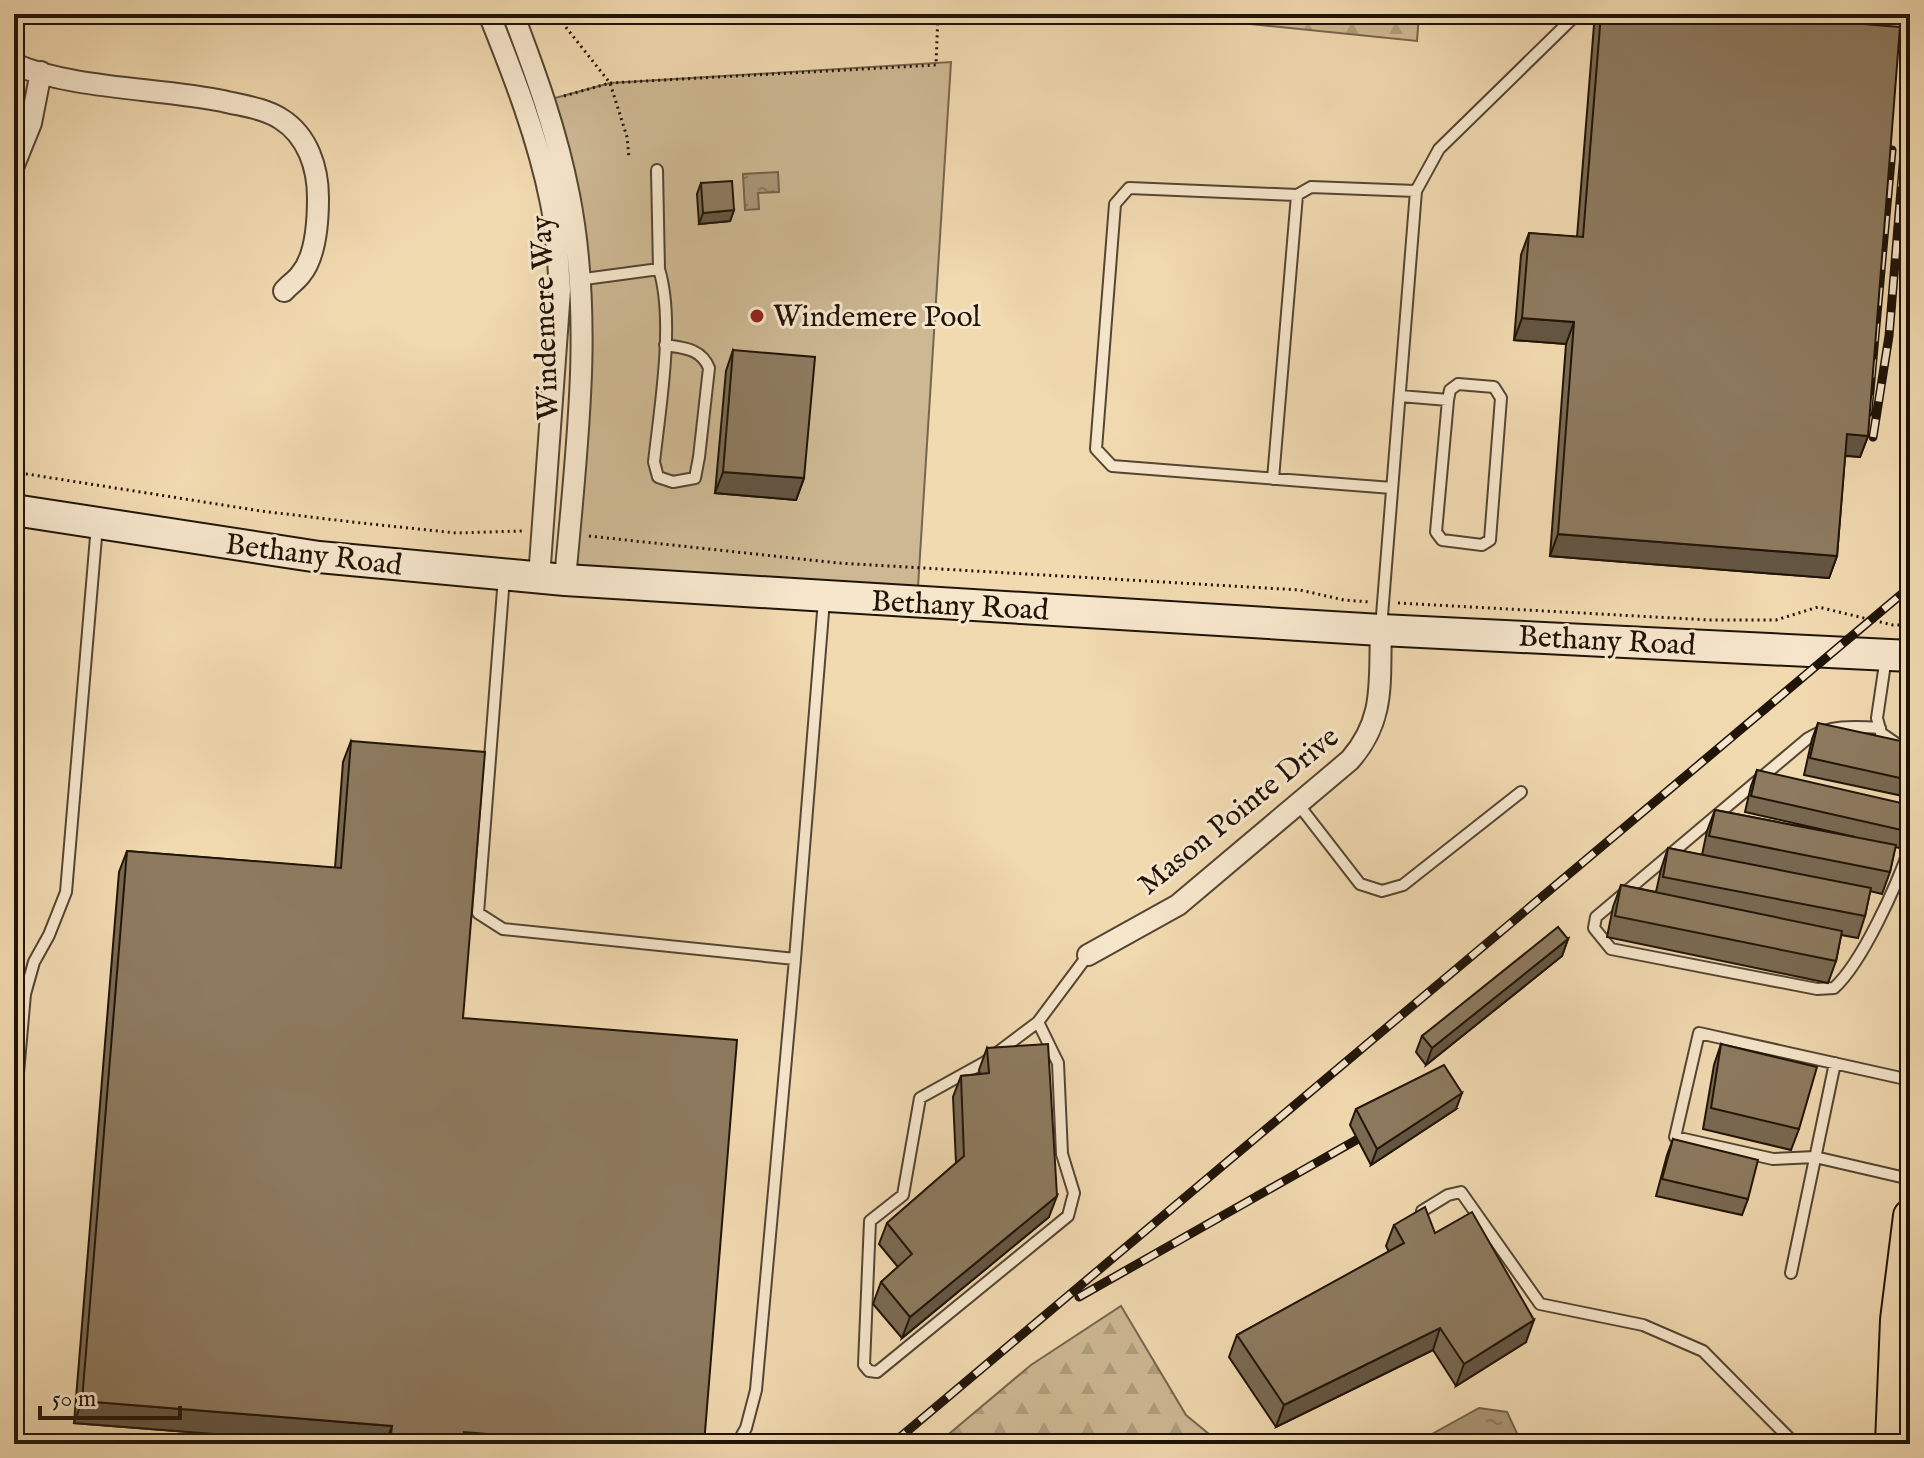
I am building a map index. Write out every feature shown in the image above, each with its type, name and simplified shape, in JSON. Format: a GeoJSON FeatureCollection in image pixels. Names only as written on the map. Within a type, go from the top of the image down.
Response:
{"type":"FeatureCollection","features":[{"type":"Feature","properties":{"kind":"main road","name":"Bethany Road"},"geometry":{"type":"LineString","coordinates":[[14,510],[333,559],[552,579],[824,597],[1382,616],[1898,656]]}},
{"type":"Feature","properties":{"kind":"main road"},"geometry":{"type":"LineString","coordinates":[[1892,1444],[1893,1370],[1910,1216]]}},
{"type":"Feature","properties":{"kind":"street","name":"Windemere Way"},"geometry":{"type":"LineString","coordinates":[[489,14],[525,105],[540,155],[569,280],[581,351],[579,421],[552,579]]}},
{"type":"Feature","properties":{"kind":"street","name":"Windemere Way"},"geometry":{"type":"LineString","coordinates":[[513,14],[544,101],[569,198],[569,280]]}},
{"type":"Feature","properties":{"kind":"street"},"geometry":{"type":"LineString","coordinates":[[14,64],[79,80],[178,93],[262,110],[282,119],[294,129],[316,169],[318,214],[313,244],[303,273],[284,291]]}},
{"type":"Feature","properties":{"kind":"street"},"geometry":{"type":"LineString","coordinates":[[14,165],[31,123],[41,72]]}},
{"type":"Feature","properties":{"kind":"street","name":"Mason Pointe Drive"},"geometry":{"type":"LineString","coordinates":[[1088,955],[1178,905],[1350,760],[1366,742],[1378,704],[1382,616]]}},
{"type":"Feature","properties":{"kind":"lane"},"geometry":{"type":"LineString","coordinates":[[1382,616],[1416,191],[1439,149],[1577,14]]}},
{"type":"Feature","properties":{"kind":"lane"},"geometry":{"type":"LineString","coordinates":[[657,170],[659,269],[665,289],[665,345],[654,462],[658,477],[673,482],[695,478],[709,368],[704,356],[694,350],[665,345]]}},
{"type":"Feature","properties":{"kind":"lane"},"geometry":{"type":"LineString","coordinates":[[1392,488],[1112,466],[1096,449],[1115,204],[1129,188],[1297,195],[1311,187],[1416,191]]}},
{"type":"Feature","properties":{"kind":"lane"},"geometry":{"type":"LineString","coordinates":[[1273,479],[1297,195]]}},
{"type":"Feature","properties":{"kind":"lane"},"geometry":{"type":"LineString","coordinates":[[569,280],[659,269]]}},
{"type":"Feature","properties":{"kind":"lane"},"geometry":{"type":"LineString","coordinates":[[1458,384],[1494,387],[1501,398],[1490,540],[1482,545],[1442,540],[1436,532],[1448,400],[1450,390],[1458,384]]}},
{"type":"Feature","properties":{"kind":"lane"},"geometry":{"type":"LineString","coordinates":[[1400,396],[1448,400]]}},
{"type":"Feature","properties":{"kind":"lane"},"geometry":{"type":"LineString","coordinates":[[14,1118],[25,994],[34,962],[49,935],[66,892],[97,523]]}},
{"type":"Feature","properties":{"kind":"lane"},"geometry":{"type":"LineString","coordinates":[[504,575],[478,913],[503,929],[795,959]]}},
{"type":"Feature","properties":{"kind":"lane"},"geometry":{"type":"LineString","coordinates":[[737,1444],[746,1428],[756,1390],[824,597]]}},
{"type":"Feature","properties":{"kind":"lane"},"geometry":{"type":"LineString","coordinates":[[1898,656],[1877,718],[1881,733],[1910,753]]}},
{"type":"Feature","properties":{"kind":"lane"},"geometry":{"type":"LineString","coordinates":[[1880,728],[1853,725],[1821,730],[1807,739],[1596,917],[1594,928],[1611,949],[1817,989],[1834,988],[1853,967],[1894,889],[1910,847]]}},
{"type":"Feature","properties":{"kind":"lane"},"geometry":{"type":"LineString","coordinates":[[1298,804],[1360,884],[1382,891],[1403,885],[1521,792]]}},
{"type":"Feature","properties":{"kind":"lane"},"geometry":{"type":"LineString","coordinates":[[1038,1022],[1058,1063],[1062,1154],[1074,1193],[1068,1216],[877,1372],[869,1371],[864,1365],[870,1221],[903,1195],[920,1098],[985,1062],[1038,1022],[1088,955]]}},
{"type":"Feature","properties":{"kind":"lane"},"geometry":{"type":"LineString","coordinates":[[1910,1080],[1699,1033],[1675,1137],[1773,1159],[1815,1157],[1910,1179]]}},
{"type":"Feature","properties":{"kind":"lane"},"geometry":{"type":"LineString","coordinates":[[1791,1273],[1835,1063]]}},
{"type":"Feature","properties":{"kind":"lane"},"geometry":{"type":"LineString","coordinates":[[1422,1211],[1448,1195],[1461,1192],[1540,1304],[1643,1325],[1703,1351],[1795,1444]]}},
{"type":"Feature","properties":{"kind":"path"},"geometry":{"type":"LineString","coordinates":[[540,14],[561,21],[610,83],[627,137],[629,158]]}},
{"type":"Feature","properties":{"kind":"path"},"geometry":{"type":"LineString","coordinates":[[544,101],[610,83],[936,65],[938,14]]}},
{"type":"Feature","properties":{"kind":"path"},"geometry":{"type":"LineString","coordinates":[[14,472],[261,511],[352,522],[456,533],[531,532]]}},
{"type":"Feature","properties":{"kind":"path"},"geometry":{"type":"LineString","coordinates":[[578,535],[838,563],[1300,590],[1344,600],[1382,616],[1776,620],[1818,607],[1893,625],[1910,625]]}},
{"type":"Feature","properties":{"kind":"green space"},"geometry":{"type":"Polygon","coordinates":[[[1152,14],[1419,14],[1417,41],[1152,14]]]}},
{"type":"Feature","properties":{"kind":"green space","name":"Windemere Pool"},"geometry":{"type":"Polygon","coordinates":[[[951,62],[917,603],[565,580],[581,351],[544,101],[610,83],[951,62]]]}},
{"type":"Feature","properties":{"kind":"green space"},"geometry":{"type":"Polygon","coordinates":[[[1121,1306],[1186,1415],[1221,1444],[937,1444],[1031,1365],[1121,1306]]]}},
{"type":"Feature","properties":{"kind":"water"},"geometry":{"type":"Polygon","coordinates":[[[778,172],[779,192],[758,193],[759,209],[745,210],[743,174],[778,172]]]}},
{"type":"Feature","properties":{"kind":"water"},"geometry":{"type":"Polygon","coordinates":[[[1479,1408],[1507,1412],[1522,1444],[1414,1444],[1479,1408]]]}},
{"type":"Feature","properties":{"kind":"building"},"geometry":{"type":"Polygon","coordinates":[[[1601,14],[1740,14],[1900,27],[1868,436],[1847,434],[1837,556],[1558,534],[1574,322],[1522,318],[1529,233],[1583,237],[1601,14]]]}},
{"type":"Feature","properties":{"kind":"building"},"geometry":{"type":"Polygon","coordinates":[[[732,181],[734,210],[703,213],[701,183],[732,181]]]}},
{"type":"Feature","properties":{"kind":"building"},"geometry":{"type":"Polygon","coordinates":[[[733,350],[815,357],[804,478],[723,472],[733,350]]]}},
{"type":"Feature","properties":{"kind":"building"},"geometry":{"type":"Polygon","coordinates":[[[1818,723],[1910,743],[1909,780],[1810,758],[1818,723]]]}},
{"type":"Feature","properties":{"kind":"building"},"geometry":{"type":"Polygon","coordinates":[[[351,741],[485,752],[463,1018],[737,1040],[704,1444],[650,1444],[565,1437],[564,1444],[499,1444],[499,1435],[464,1432],[463,1444],[390,1444],[392,1426],[82,1401],[127,851],[341,868],[351,741]]]}},
{"type":"Feature","properties":{"kind":"building"},"geometry":{"type":"Polygon","coordinates":[[[1757,770],[1910,805],[1906,831],[1751,796],[1757,770]]]}},
{"type":"Feature","properties":{"kind":"building"},"geometry":{"type":"Polygon","coordinates":[[[1715,810],[1896,845],[1890,872],[1709,836],[1715,810]]]}},
{"type":"Feature","properties":{"kind":"building"},"geometry":{"type":"Polygon","coordinates":[[[1668,848],[1871,888],[1865,916],[1663,877],[1668,848]]]}},
{"type":"Feature","properties":{"kind":"building"},"geometry":{"type":"Polygon","coordinates":[[[1621,885],[1842,931],[1836,961],[1615,916],[1621,885]]]}},
{"type":"Feature","properties":{"kind":"building"},"geometry":{"type":"Polygon","coordinates":[[[1558,927],[1568,939],[1432,1048],[1422,1036],[1558,927]]]}},
{"type":"Feature","properties":{"kind":"building"},"geometry":{"type":"Polygon","coordinates":[[[1048,1044],[1057,1196],[910,1317],[881,1282],[912,1254],[887,1223],[964,1156],[961,1076],[989,1073],[987,1048],[1048,1044]]]}},
{"type":"Feature","properties":{"kind":"building"},"geometry":{"type":"Polygon","coordinates":[[[1721,1044],[1817,1067],[1799,1129],[1711,1108],[1721,1044]]]}},
{"type":"Feature","properties":{"kind":"building"},"geometry":{"type":"Polygon","coordinates":[[[1444,1065],[1462,1093],[1377,1149],[1356,1109],[1444,1065]]]}},
{"type":"Feature","properties":{"kind":"building"},"geometry":{"type":"Polygon","coordinates":[[[1673,1139],[1758,1160],[1748,1199],[1662,1179],[1673,1139]]]}},
{"type":"Feature","properties":{"kind":"building"},"geometry":{"type":"Polygon","coordinates":[[[1425,1207],[1435,1233],[1472,1212],[1534,1320],[1464,1364],[1440,1328],[1284,1405],[1237,1335],[1404,1243],[1394,1225],[1425,1207]]]}},
{"type":"Feature","properties":{"kind":"railway"},"geometry":{"type":"LineString","coordinates":[[1868,413],[1892,150]]}},
{"type":"Feature","properties":{"kind":"railway"},"geometry":{"type":"LineString","coordinates":[[1873,437],[1889,336],[1904,153]]}},
{"type":"Feature","properties":{"kind":"railway"},"geometry":{"type":"LineString","coordinates":[[892,1444],[1910,587]]}},
{"type":"Feature","properties":{"kind":"railway"},"geometry":{"type":"LineString","coordinates":[[1079,1297],[1358,1139]]}},
{"type":"Feature","properties":{"kind":"place","name":"Windemere Pool"},"geometry":{"type":"Point","coordinates":[757,316]}}]}
